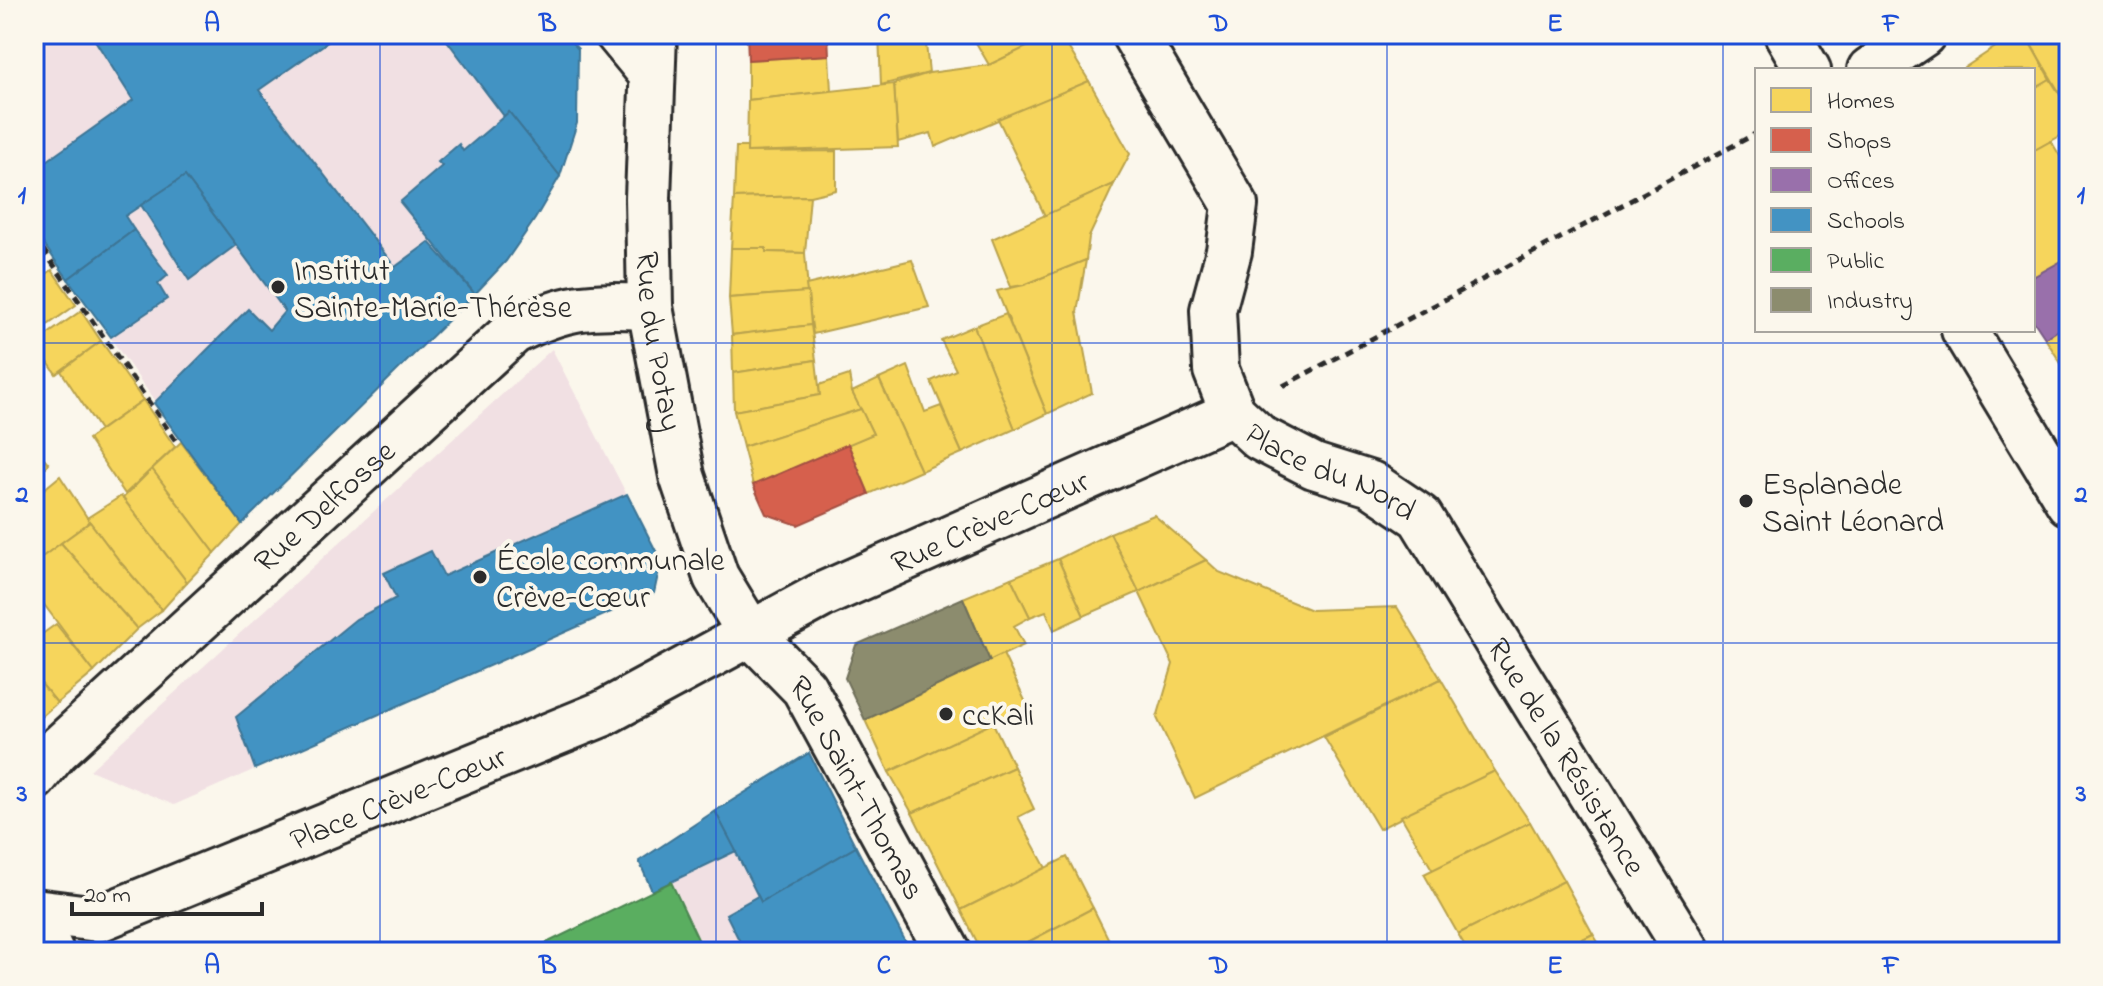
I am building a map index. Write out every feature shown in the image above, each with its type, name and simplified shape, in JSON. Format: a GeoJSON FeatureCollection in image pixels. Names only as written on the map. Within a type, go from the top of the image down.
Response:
{"type":"FeatureCollection","features":[{"type":"Feature","properties":{"kind":"street","name":"Rue du Potay"},"geometry":{"type":"LineString","coordinates":[[654,34],[648,198],[650,307],[682,476],[716,577],[750,633]]}},
{"type":"Feature","properties":{"kind":"street","name":"Place du Nord"},"geometry":{"type":"LineString","coordinates":[[1134,34],[1235,205],[1229,251],[1213,310],[1216,370],[1233,413],[1260,438],[1314,466],[1371,484],[1420,517],[1448,559]]}},
{"type":"Feature","properties":{"kind":"street"},"geometry":{"type":"LineString","coordinates":[[1787,34],[1807,68]]}},
{"type":"Feature","properties":{"kind":"street"},"geometry":{"type":"LineString","coordinates":[[1873,68],[1923,34]]}},
{"type":"Feature","properties":{"kind":"street","name":"Rue Delfosse"},"geometry":{"type":"LineString","coordinates":[[34,778],[56,751],[513,332],[546,315],[588,305],[650,307]]}},
{"type":"Feature","properties":{"kind":"street"},"geometry":{"type":"LineString","coordinates":[[1965,332],[2069,503]]}},
{"type":"Feature","properties":{"kind":"street","name":"Rue Crève-Cœur"},"geometry":{"type":"LineString","coordinates":[[750,633],[822,595],[1233,413]]}},
{"type":"Feature","properties":{"kind":"street","name":"Rue de la Résistance"},"geometry":{"type":"LineString","coordinates":[[1448,559],[1688,952]]}},
{"type":"Feature","properties":{"kind":"street","name":"Place Crève-Cœur"},"geometry":{"type":"LineString","coordinates":[[34,914],[98,919],[602,714],[750,633]]}},
{"type":"Feature","properties":{"kind":"street","name":"Rue Saint-Thomas"},"geometry":{"type":"LineString","coordinates":[[750,633],[804,688],[948,952]]}},
{"type":"Feature","properties":{"kind":"street"},"geometry":{"type":"LineString","coordinates":[[34,914],[51,952]]}},
{"type":"Feature","properties":{"kind":"lane"},"geometry":{"type":"LineString","coordinates":[[613,34],[651,80]]}},
{"type":"Feature","properties":{"kind":"path"},"geometry":{"type":"LineString","coordinates":[[1233,413],[1755,134]]}},
{"type":"Feature","properties":{"kind":"path"},"geometry":{"type":"LineString","coordinates":[[35,238],[178,444]]}},
{"type":"Feature","properties":{"kind":"shaded area","name":"Institut Sainte-Marie-Thérèse"},"geometry":{"type":"Polygon","coordinates":[[[34,34],[564,34],[578,49],[577,123],[560,176],[506,261],[242,524],[34,230],[34,34]]]}},
{"type":"Feature","properties":{"kind":"shaded area","name":"École communale Crève-Cœur"},"geometry":{"type":"Polygon","coordinates":[[[552,349],[661,561],[654,593],[174,805],[90,770],[552,349]]]}},
{"type":"Feature","properties":{"kind":"shaded area"},"geometry":{"type":"Polygon","coordinates":[[[809,753],[911,952],[704,952],[671,882],[652,891],[639,861],[809,753]]]}},
{"type":"Feature","properties":{"kind":"building: Homes"},"geometry":{"type":"Polygon","coordinates":[[[879,34],[925,34],[929,73],[881,85],[879,34]]]}},
{"type":"Feature","properties":{"kind":"building: Homes"},"geometry":{"type":"Polygon","coordinates":[[[971,34],[1054,34],[989,65],[971,34]]]}},
{"type":"Feature","properties":{"kind":"building: Homes"},"geometry":{"type":"Polygon","coordinates":[[[1054,34],[1060,34],[1089,81],[935,147],[931,133],[898,142],[894,84],[929,73],[989,65],[1054,34]]]}},
{"type":"Feature","properties":{"kind":"building: Homes"},"geometry":{"type":"Polygon","coordinates":[[[2015,34],[2025,34],[2050,79],[2035,88],[2035,68],[1964,68],[2015,34]]]}},
{"type":"Feature","properties":{"kind":"building: Homes"},"geometry":{"type":"Polygon","coordinates":[[[2025,34],[2069,34],[2069,99],[2065,102],[2025,34]]]}},
{"type":"Feature","properties":{"kind":"building: Homes"},"geometry":{"type":"Polygon","coordinates":[[[829,55],[831,91],[748,100],[748,60],[829,55]]]}},
{"type":"Feature","properties":{"kind":"building: Homes"},"geometry":{"type":"Polygon","coordinates":[[[2050,79],[2069,109],[2069,131],[2035,150],[2035,88],[2050,79]]]}},
{"type":"Feature","properties":{"kind":"building: Homes"},"geometry":{"type":"Polygon","coordinates":[[[1089,81],[1130,154],[1114,184],[1045,216],[998,119],[1089,81]]]}},
{"type":"Feature","properties":{"kind":"building: Homes"},"geometry":{"type":"Polygon","coordinates":[[[894,84],[898,147],[747,152],[748,100],[894,84]]]}},
{"type":"Feature","properties":{"kind":"building: Homes"},"geometry":{"type":"Polygon","coordinates":[[[2051,141],[2069,171],[2069,257],[2035,276],[2035,150],[2051,141]]]}},
{"type":"Feature","properties":{"kind":"building: Homes"},"geometry":{"type":"Polygon","coordinates":[[[736,147],[747,147],[747,152],[836,151],[836,190],[810,196],[734,198],[736,147]]]}},
{"type":"Feature","properties":{"kind":"building: Homes"},"geometry":{"type":"Polygon","coordinates":[[[1114,184],[1089,237],[1086,260],[1024,285],[1011,287],[992,239],[1114,184]]]}},
{"type":"Feature","properties":{"kind":"building: Homes"},"geometry":{"type":"Polygon","coordinates":[[[810,196],[805,253],[731,248],[734,198],[810,196]]]}},
{"type":"Feature","properties":{"kind":"building: Homes"},"geometry":{"type":"Polygon","coordinates":[[[731,248],[805,253],[808,292],[729,298],[731,248]]]}},
{"type":"Feature","properties":{"kind":"building: Homes"},"geometry":{"type":"Polygon","coordinates":[[[912,260],[929,307],[813,334],[806,285],[912,260]]]}},
{"type":"Feature","properties":{"kind":"building: Homes"},"geometry":{"type":"Polygon","coordinates":[[[1086,260],[1077,312],[1092,393],[1047,414],[997,291],[1024,285],[1086,260]]]}},
{"type":"Feature","properties":{"kind":"building: Homes"},"geometry":{"type":"Polygon","coordinates":[[[52,270],[76,305],[49,324],[34,330],[34,283],[52,270]]]}},
{"type":"Feature","properties":{"kind":"building: Homes"},"geometry":{"type":"Polygon","coordinates":[[[808,292],[811,325],[732,335],[729,298],[808,292]]]}},
{"type":"Feature","properties":{"kind":"building: Homes"},"geometry":{"type":"Polygon","coordinates":[[[81,311],[101,341],[56,374],[35,343],[81,311]]]}},
{"type":"Feature","properties":{"kind":"building: Homes"},"geometry":{"type":"Polygon","coordinates":[[[1006,314],[1047,414],[1015,429],[974,326],[1006,314]]]}},
{"type":"Feature","properties":{"kind":"building: Homes"},"geometry":{"type":"Polygon","coordinates":[[[2069,324],[2069,376],[2045,338],[2069,324]]]}},
{"type":"Feature","properties":{"kind":"building: Homes"},"geometry":{"type":"Polygon","coordinates":[[[811,325],[816,360],[733,373],[732,335],[811,325]]]}},
{"type":"Feature","properties":{"kind":"building: Homes"},"geometry":{"type":"Polygon","coordinates":[[[974,326],[1015,429],[962,453],[931,381],[956,370],[941,340],[974,326]]]}},
{"type":"Feature","properties":{"kind":"building: Homes"},"geometry":{"type":"Polygon","coordinates":[[[101,341],[143,400],[100,430],[61,371],[101,341]]]}},
{"type":"Feature","properties":{"kind":"building: Homes"},"geometry":{"type":"Polygon","coordinates":[[[816,360],[820,395],[734,411],[733,373],[816,360]]]}},
{"type":"Feature","properties":{"kind":"building: Homes"},"geometry":{"type":"Polygon","coordinates":[[[908,366],[925,412],[941,406],[962,453],[921,471],[879,379],[908,366]]]}},
{"type":"Feature","properties":{"kind":"building: Homes"},"geometry":{"type":"Polygon","coordinates":[[[849,375],[852,392],[861,409],[743,447],[734,411],[820,395],[819,385],[849,375]]]}},
{"type":"Feature","properties":{"kind":"building: Homes"},"geometry":{"type":"Polygon","coordinates":[[[879,379],[921,471],[869,494],[848,444],[873,434],[852,392],[879,379]]]}},
{"type":"Feature","properties":{"kind":"building: Homes"},"geometry":{"type":"Polygon","coordinates":[[[143,400],[175,447],[125,494],[88,439],[143,400]]]}},
{"type":"Feature","properties":{"kind":"building: Homes"},"geometry":{"type":"Polygon","coordinates":[[[861,409],[873,434],[753,485],[743,447],[861,409]]]}},
{"type":"Feature","properties":{"kind":"building: Homes"},"geometry":{"type":"Polygon","coordinates":[[[181,442],[242,524],[215,553],[152,469],[181,442]]]}},
{"type":"Feature","properties":{"kind":"building: Homes"},"geometry":{"type":"Polygon","coordinates":[[[34,446],[49,464],[34,479],[34,446]]]}},
{"type":"Feature","properties":{"kind":"building: Homes"},"geometry":{"type":"Polygon","coordinates":[[[152,469],[215,553],[187,582],[123,498],[152,469]]]}},
{"type":"Feature","properties":{"kind":"building: Homes"},"geometry":{"type":"Polygon","coordinates":[[[60,476],[90,522],[34,563],[34,481],[43,490],[60,476]]]}},
{"type":"Feature","properties":{"kind":"building: Homes"},"geometry":{"type":"Polygon","coordinates":[[[121,496],[187,582],[162,610],[87,518],[121,496]]]}},
{"type":"Feature","properties":{"kind":"building: Homes"},"geometry":{"type":"Polygon","coordinates":[[[1154,515],[1206,560],[1139,592],[1110,533],[1154,515]]]}},
{"type":"Feature","properties":{"kind":"building: Homes"},"geometry":{"type":"Polygon","coordinates":[[[90,522],[162,610],[137,629],[61,543],[90,522]]]}},
{"type":"Feature","properties":{"kind":"building: Homes"},"geometry":{"type":"Polygon","coordinates":[[[1110,533],[1139,592],[1084,616],[1058,559],[1110,533]]]}},
{"type":"Feature","properties":{"kind":"building: Homes"},"geometry":{"type":"Polygon","coordinates":[[[61,543],[137,629],[94,672],[34,591],[34,563],[61,543]]]}},
{"type":"Feature","properties":{"kind":"building: Homes"},"geometry":{"type":"Polygon","coordinates":[[[1058,559],[1084,616],[1054,630],[1046,611],[1030,617],[1011,578],[1058,559]]]}},
{"type":"Feature","properties":{"kind":"building: Homes"},"geometry":{"type":"Polygon","coordinates":[[[1206,560],[1219,572],[1311,610],[1397,607],[1441,679],[1195,798],[1157,718],[1173,664],[1139,592],[1206,560]]]}},
{"type":"Feature","properties":{"kind":"building: Homes"},"geometry":{"type":"Polygon","coordinates":[[[1011,578],[1030,617],[1014,626],[1024,645],[990,661],[963,598],[1011,578]]]}},
{"type":"Feature","properties":{"kind":"building: Homes"},"geometry":{"type":"Polygon","coordinates":[[[56,624],[94,672],[57,703],[34,675],[34,640],[56,624]]]}},
{"type":"Feature","properties":{"kind":"building: Homes","name":"ccKali"},"geometry":{"type":"Polygon","coordinates":[[[1003,654],[1028,707],[889,772],[865,720],[1003,654]]]}},
{"type":"Feature","properties":{"kind":"building: Homes"},"geometry":{"type":"Polygon","coordinates":[[[34,675],[57,703],[34,723],[34,675]]]}},
{"type":"Feature","properties":{"kind":"building: Homes"},"geometry":{"type":"Polygon","coordinates":[[[1441,679],[1495,771],[1379,829],[1324,737],[1441,679]]]}},
{"type":"Feature","properties":{"kind":"building: Homes"},"geometry":{"type":"Polygon","coordinates":[[[993,723],[1014,767],[912,813],[889,772],[993,723]]]}},
{"type":"Feature","properties":{"kind":"building: Homes"},"geometry":{"type":"Polygon","coordinates":[[[1014,767],[1034,809],[1018,817],[1046,868],[961,910],[912,813],[1014,767]]]}},
{"type":"Feature","properties":{"kind":"building: Homes"},"geometry":{"type":"Polygon","coordinates":[[[1495,771],[1530,822],[1433,871],[1401,816],[1495,771]]]}},
{"type":"Feature","properties":{"kind":"building: Homes"},"geometry":{"type":"Polygon","coordinates":[[[1530,822],[1564,881],[1458,934],[1424,874],[1530,822]]]}},
{"type":"Feature","properties":{"kind":"building: Homes"},"geometry":{"type":"Polygon","coordinates":[[[1067,857],[1093,908],[1009,952],[982,952],[961,910],[1067,857]]]}},
{"type":"Feature","properties":{"kind":"building: Homes"},"geometry":{"type":"Polygon","coordinates":[[[1564,881],[1593,934],[1556,952],[1465,952],[1468,951],[1458,934],[1564,881]]]}},
{"type":"Feature","properties":{"kind":"building: Homes"},"geometry":{"type":"Polygon","coordinates":[[[1093,908],[1115,952],[1009,952],[1093,908]]]}},
{"type":"Feature","properties":{"kind":"building: Homes"},"geometry":{"type":"Polygon","coordinates":[[[1593,934],[1604,952],[1556,952],[1593,934]]]}},
{"type":"Feature","properties":{"kind":"building: Shops"},"geometry":{"type":"Polygon","coordinates":[[[747,34],[828,34],[829,55],[748,60],[747,34]]]}},
{"type":"Feature","properties":{"kind":"building: Shops"},"geometry":{"type":"Polygon","coordinates":[[[848,444],[869,494],[798,525],[766,514],[753,485],[848,444]]]}},
{"type":"Feature","properties":{"kind":"building: Offices"},"geometry":{"type":"Polygon","coordinates":[[[2069,257],[2069,324],[2045,338],[2035,323],[2035,276],[2069,257]]]}},
{"type":"Feature","properties":{"kind":"building: Schools"},"geometry":{"type":"Polygon","coordinates":[[[91,34],[339,34],[259,90],[395,267],[429,242],[475,294],[242,524],[154,403],[248,309],[269,330],[285,311],[185,176],[125,216],[134,230],[68,279],[34,230],[34,170],[133,100],[91,34]]]}},
{"type":"Feature","properties":{"kind":"building: Schools"},"geometry":{"type":"Polygon","coordinates":[[[442,34],[564,34],[578,49],[577,123],[560,176],[509,112],[504,116],[442,34]]]}},
{"type":"Feature","properties":{"kind":"building: Schools"},"geometry":{"type":"Polygon","coordinates":[[[509,112],[560,176],[506,261],[475,294],[400,202],[442,166],[438,162],[459,144],[463,151],[509,112]]]}},
{"type":"Feature","properties":{"kind":"building: Schools"},"geometry":{"type":"Polygon","coordinates":[[[185,176],[236,245],[189,280],[141,205],[185,176]]]}},
{"type":"Feature","properties":{"kind":"building: Schools"},"geometry":{"type":"Polygon","coordinates":[[[134,230],[168,275],[158,284],[167,299],[111,337],[68,279],[134,230]]]}},
{"type":"Feature","properties":{"kind":"building: Schools"},"geometry":{"type":"Polygon","coordinates":[[[627,494],[661,561],[654,593],[255,769],[236,717],[356,619],[396,598],[384,573],[431,551],[444,576],[627,494]]]}},
{"type":"Feature","properties":{"kind":"building: Schools"},"geometry":{"type":"Polygon","coordinates":[[[809,753],[856,847],[761,902],[715,811],[809,753]]]}},
{"type":"Feature","properties":{"kind":"building: Schools"},"geometry":{"type":"Polygon","coordinates":[[[715,811],[736,851],[652,891],[639,861],[715,811]]]}},
{"type":"Feature","properties":{"kind":"building: Schools"},"geometry":{"type":"Polygon","coordinates":[[[856,847],[911,952],[745,952],[726,914],[758,896],[761,902],[856,847]]]}},
{"type":"Feature","properties":{"kind":"building: Public"},"geometry":{"type":"Polygon","coordinates":[[[671,882],[704,952],[528,952],[671,882]]]}},
{"type":"Feature","properties":{"kind":"building: Industry"},"geometry":{"type":"Polygon","coordinates":[[[963,598],[990,661],[865,720],[845,678],[856,645],[963,598]]]}},
{"type":"Feature","properties":{"kind":"place","name":"Institut Sainte-Marie-Thérèse"},"geometry":{"type":"Point","coordinates":[278,287]}},
{"type":"Feature","properties":{"kind":"place","name":"Esplanade Saint Léonard"},"geometry":{"type":"Point","coordinates":[1746,501]}},
{"type":"Feature","properties":{"kind":"place","name":"École communale Crève-Cœur"},"geometry":{"type":"Point","coordinates":[480,577]}},
{"type":"Feature","properties":{"kind":"place","name":"ccKali"},"geometry":{"type":"Point","coordinates":[946,714]}}]}
